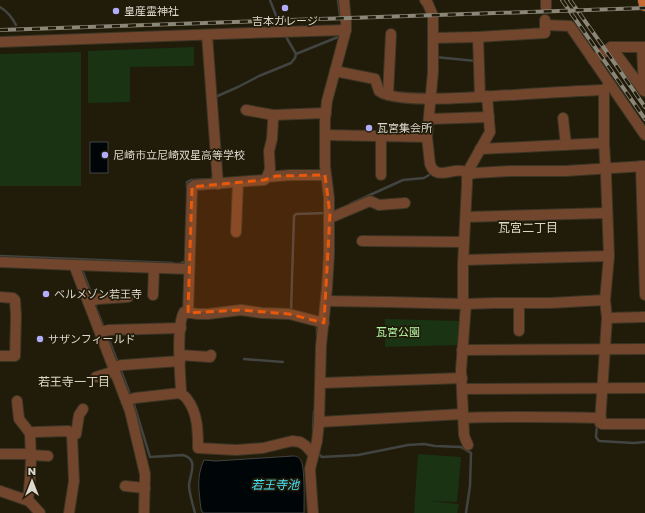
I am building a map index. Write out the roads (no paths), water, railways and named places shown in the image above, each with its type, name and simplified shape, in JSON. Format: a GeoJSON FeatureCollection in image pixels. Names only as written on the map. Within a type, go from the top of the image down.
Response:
{"type":"FeatureCollection","features":[{"type":"Feature","properties":{"kind":"main road"},"geometry":{"type":"LineString","coordinates":[[644,0],[645,5]]}},
{"type":"Feature","properties":{"kind":"street"},"geometry":{"type":"LineString","coordinates":[[313,513],[310,469],[318,440],[321,346],[326,301],[330,218],[330,198],[325,175],[326,113],[327,100],[346,30],[344,0]]}},
{"type":"Feature","properties":{"kind":"street"},"geometry":{"type":"LineString","coordinates":[[425,0],[433,16],[433,66],[427,137],[431,169],[439,173],[463,171],[468,175]]}},
{"type":"Feature","properties":{"kind":"street"},"geometry":{"type":"LineString","coordinates":[[433,38],[545,33],[545,22],[570,26],[593,60],[607,87],[645,135]]}},
{"type":"Feature","properties":{"kind":"street"},"geometry":{"type":"LineString","coordinates":[[0,42],[346,30]]}},
{"type":"Feature","properties":{"kind":"street"},"geometry":{"type":"LineString","coordinates":[[388,95],[391,34]]}},
{"type":"Feature","properties":{"kind":"street"},"geometry":{"type":"LineString","coordinates":[[207,35],[218,184]]}},
{"type":"Feature","properties":{"kind":"street"},"geometry":{"type":"LineString","coordinates":[[468,445],[464,435],[462,389],[464,242],[467,178],[468,171],[490,132],[489,117],[484,96],[478,37]]}},
{"type":"Feature","properties":{"kind":"street"},"geometry":{"type":"LineString","coordinates":[[593,60],[612,47],[644,47],[644,92]]}},
{"type":"Feature","properties":{"kind":"street"},"geometry":{"type":"LineString","coordinates":[[612,47],[644,92]]}},
{"type":"Feature","properties":{"kind":"street"},"geometry":{"type":"LineString","coordinates":[[334,71],[375,79],[381,92],[388,95],[430,99],[607,87]]}},
{"type":"Feature","properties":{"kind":"street"},"geometry":{"type":"LineString","coordinates":[[607,87],[604,143],[609,256],[605,300],[607,318],[600,423],[645,424]]}},
{"type":"Feature","properties":{"kind":"street"},"geometry":{"type":"LineString","coordinates":[[246,110],[272,115],[326,113]]}},
{"type":"Feature","properties":{"kind":"street"},"geometry":{"type":"LineString","coordinates":[[268,177],[270,169],[269,151],[272,139],[272,115]]}},
{"type":"Feature","properties":{"kind":"street"},"geometry":{"type":"LineString","coordinates":[[429,119],[489,117]]}},
{"type":"Feature","properties":{"kind":"street"},"geometry":{"type":"LineString","coordinates":[[563,118],[566,145]]}},
{"type":"Feature","properties":{"kind":"street"},"geometry":{"type":"LineString","coordinates":[[325,135],[427,137]]}},
{"type":"Feature","properties":{"kind":"street"},"geometry":{"type":"LineString","coordinates":[[380,136],[380,175]]}},
{"type":"Feature","properties":{"kind":"street"},"geometry":{"type":"LineString","coordinates":[[480,149],[604,143]]}},
{"type":"Feature","properties":{"kind":"street"},"geometry":{"type":"LineString","coordinates":[[468,175],[510,170],[565,172],[643,166],[645,295]]}},
{"type":"Feature","properties":{"kind":"street"},"geometry":{"type":"LineString","coordinates":[[188,313],[188,269],[192,187],[195,185],[264,180],[268,177],[290,175],[325,175]]}},
{"type":"Feature","properties":{"kind":"street"},"geometry":{"type":"LineString","coordinates":[[236,232],[238,182]]}},
{"type":"Feature","properties":{"kind":"street"},"geometry":{"type":"LineString","coordinates":[[330,218],[370,201],[379,205],[405,202]]}},
{"type":"Feature","properties":{"kind":"street"},"geometry":{"type":"LineString","coordinates":[[466,217],[607,212]]}},
{"type":"Feature","properties":{"kind":"street"},"geometry":{"type":"LineString","coordinates":[[362,241],[376,244],[420,245],[464,242]]}},
{"type":"Feature","properties":{"kind":"street"},"geometry":{"type":"LineString","coordinates":[[464,260],[609,256]]}},
{"type":"Feature","properties":{"kind":"street"},"geometry":{"type":"LineString","coordinates":[[0,262],[74,266],[188,269]]}},
{"type":"Feature","properties":{"kind":"street"},"geometry":{"type":"LineString","coordinates":[[74,266],[93,301],[130,400],[133,423],[145,474],[144,513]]}},
{"type":"Feature","properties":{"kind":"street"},"geometry":{"type":"LineString","coordinates":[[153,295],[154,268]]}},
{"type":"Feature","properties":{"kind":"street"},"geometry":{"type":"LineString","coordinates":[[0,297],[13,298],[15,300],[16,316],[14,356],[0,356]]}},
{"type":"Feature","properties":{"kind":"street"},"geometry":{"type":"LineString","coordinates":[[93,301],[128,297]]}},
{"type":"Feature","properties":{"kind":"street"},"geometry":{"type":"LineString","coordinates":[[326,301],[464,304],[550,303],[605,300]]}},
{"type":"Feature","properties":{"kind":"street"},"geometry":{"type":"LineString","coordinates":[[519,303],[520,331]]}},
{"type":"Feature","properties":{"kind":"street"},"geometry":{"type":"LineString","coordinates":[[180,393],[181,328],[184,312],[208,314],[241,310],[262,313],[289,314],[324,323]]}},
{"type":"Feature","properties":{"kind":"street"},"geometry":{"type":"LineString","coordinates":[[607,318],[645,317]]}},
{"type":"Feature","properties":{"kind":"street"},"geometry":{"type":"LineString","coordinates":[[104,331],[181,328]]}},
{"type":"Feature","properties":{"kind":"street"},"geometry":{"type":"LineString","coordinates":[[462,350],[645,349]]}},
{"type":"Feature","properties":{"kind":"street"},"geometry":{"type":"LineString","coordinates":[[96,377],[117,367],[180,358],[210,357],[211,355]]}},
{"type":"Feature","properties":{"kind":"street"},"geometry":{"type":"LineString","coordinates":[[321,383],[462,378]]}},
{"type":"Feature","properties":{"kind":"street"},"geometry":{"type":"LineString","coordinates":[[462,389],[645,388]]}},
{"type":"Feature","properties":{"kind":"street"},"geometry":{"type":"LineString","coordinates":[[130,400],[180,393],[187,399],[195,416],[198,448],[236,450],[250,449],[263,448],[292,441],[300,442],[313,454]]}},
{"type":"Feature","properties":{"kind":"street"},"geometry":{"type":"LineString","coordinates":[[17,401],[19,419],[30,433],[31,454],[28,500]]}},
{"type":"Feature","properties":{"kind":"street"},"geometry":{"type":"LineString","coordinates":[[72,435],[76,434],[79,415],[83,409]]}},
{"type":"Feature","properties":{"kind":"street"},"geometry":{"type":"LineString","coordinates":[[319,422],[463,416],[601,418]]}},
{"type":"Feature","properties":{"kind":"street"},"geometry":{"type":"LineString","coordinates":[[30,433],[68,431],[72,435],[74,489],[69,513]]}},
{"type":"Feature","properties":{"kind":"street"},"geometry":{"type":"LineString","coordinates":[[0,454],[31,454],[48,456]]}},
{"type":"Feature","properties":{"kind":"street"},"geometry":{"type":"LineString","coordinates":[[125,486],[145,488]]}},
{"type":"Feature","properties":{"kind":"street"},"geometry":{"type":"LineString","coordinates":[[0,491],[28,500],[40,513]]}},
{"type":"Feature","properties":{"kind":"water"},"geometry":{"type":"Polygon","coordinates":[[[90,142],[108,142],[108,173],[90,173],[90,142]]]}},
{"type":"Feature","properties":{"kind":"water","name":"若王寺池"},"geometry":{"type":"Polygon","coordinates":[[[293,456],[299,458],[302,465],[304,513],[203,513],[201,509],[199,478],[201,466],[204,460],[216,461],[293,456]]]}},
{"type":"Feature","properties":{"kind":"waterway"},"geometry":{"type":"LineString","coordinates":[[270,0],[277,18]]}},
{"type":"Feature","properties":{"kind":"waterway"},"geometry":{"type":"LineString","coordinates":[[338,0],[340,16]]}},
{"type":"Feature","properties":{"kind":"waterway"},"geometry":{"type":"LineString","coordinates":[[0,7],[9,14],[16,25]]}},
{"type":"Feature","properties":{"kind":"waterway"},"geometry":{"type":"LineString","coordinates":[[213,98],[259,76],[291,63],[296,54],[338,37],[339,33]]}},
{"type":"Feature","properties":{"kind":"waterway"},"geometry":{"type":"LineString","coordinates":[[285,35],[296,54]]}},
{"type":"Feature","properties":{"kind":"waterway"},"geometry":{"type":"LineString","coordinates":[[435,57],[476,61]]}},
{"type":"Feature","properties":{"kind":"waterway"},"geometry":{"type":"LineString","coordinates":[[187,188],[187,182],[191,180],[211,179],[213,175]]}},
{"type":"Feature","properties":{"kind":"waterway"},"geometry":{"type":"LineString","coordinates":[[350,204],[403,180],[424,178],[429,175]]}},
{"type":"Feature","properties":{"kind":"waterway"},"geometry":{"type":"LineString","coordinates":[[291,312],[294,216],[296,214],[327,213]]}},
{"type":"Feature","properties":{"kind":"waterway"},"geometry":{"type":"LineString","coordinates":[[0,256],[173,263]]}},
{"type":"Feature","properties":{"kind":"waterway"},"geometry":{"type":"LineString","coordinates":[[178,264],[183,262]]}},
{"type":"Feature","properties":{"kind":"waterway"},"geometry":{"type":"LineString","coordinates":[[81,267],[93,298]]}},
{"type":"Feature","properties":{"kind":"waterway"},"geometry":{"type":"LineString","coordinates":[[94,303],[104,328]]}},
{"type":"Feature","properties":{"kind":"waterway"},"geometry":{"type":"LineString","coordinates":[[316,325],[317,336]]}},
{"type":"Feature","properties":{"kind":"waterway"},"geometry":{"type":"LineString","coordinates":[[106,332],[118,363]]}},
{"type":"Feature","properties":{"kind":"waterway"},"geometry":{"type":"LineString","coordinates":[[244,359],[283,362]]}},
{"type":"Feature","properties":{"kind":"waterway"},"geometry":{"type":"LineString","coordinates":[[120,368],[131,397]]}},
{"type":"Feature","properties":{"kind":"waterway"},"geometry":{"type":"LineString","coordinates":[[133,401],[150,457],[183,455],[191,460],[192,467],[189,488],[195,513]]}},
{"type":"Feature","properties":{"kind":"waterway"},"geometry":{"type":"LineString","coordinates":[[313,430],[314,411]]}},
{"type":"Feature","properties":{"kind":"waterway"},"geometry":{"type":"LineString","coordinates":[[597,425],[596,437],[599,441],[634,443],[645,442]]}},
{"type":"Feature","properties":{"kind":"waterway"},"geometry":{"type":"LineString","coordinates":[[317,453],[322,457],[358,455],[408,445],[424,444],[461,447],[471,453],[470,486],[466,513]]}},
{"type":"Feature","properties":{"kind":"railway"},"geometry":{"type":"LineString","coordinates":[[562,0],[645,119]]}},
{"type":"Feature","properties":{"kind":"railway"},"geometry":{"type":"LineString","coordinates":[[570,0],[645,107]]}},
{"type":"Feature","properties":{"kind":"railway"},"geometry":{"type":"LineString","coordinates":[[0,30],[645,8]]}},
{"type":"Feature","properties":{"kind":"place","name":"吉本ガレージ"},"geometry":{"type":"Point","coordinates":[285,8]}},
{"type":"Feature","properties":{"kind":"place","name":"皇産霊神社"},"geometry":{"type":"Point","coordinates":[116,11]}},
{"type":"Feature","properties":{"kind":"place","name":"瓦宮集会所"},"geometry":{"type":"Point","coordinates":[369,128]}},
{"type":"Feature","properties":{"kind":"place","name":"尼崎市立尼崎双星高等学校"},"geometry":{"type":"Point","coordinates":[105,155]}},
{"type":"Feature","properties":{"kind":"place","name":"ベルメゾン若王寺"},"geometry":{"type":"Point","coordinates":[46,294]}},
{"type":"Feature","properties":{"kind":"place","name":"サザンフィールド"},"geometry":{"type":"Point","coordinates":[40,339]}},
{"type":"Feature","properties":{"kind":"district","name":"瓦宮二丁目"},"geometry":{"type":"Point","coordinates":[528,228]}},
{"type":"Feature","properties":{"kind":"district","name":"若王寺一丁目"},"geometry":{"type":"Point","coordinates":[74,382]}},
{"type":"Feature","properties":{"kind":"park label","name":"瓦宮公園"},"geometry":{"type":"Point","coordinates":[398,332]}}]}
